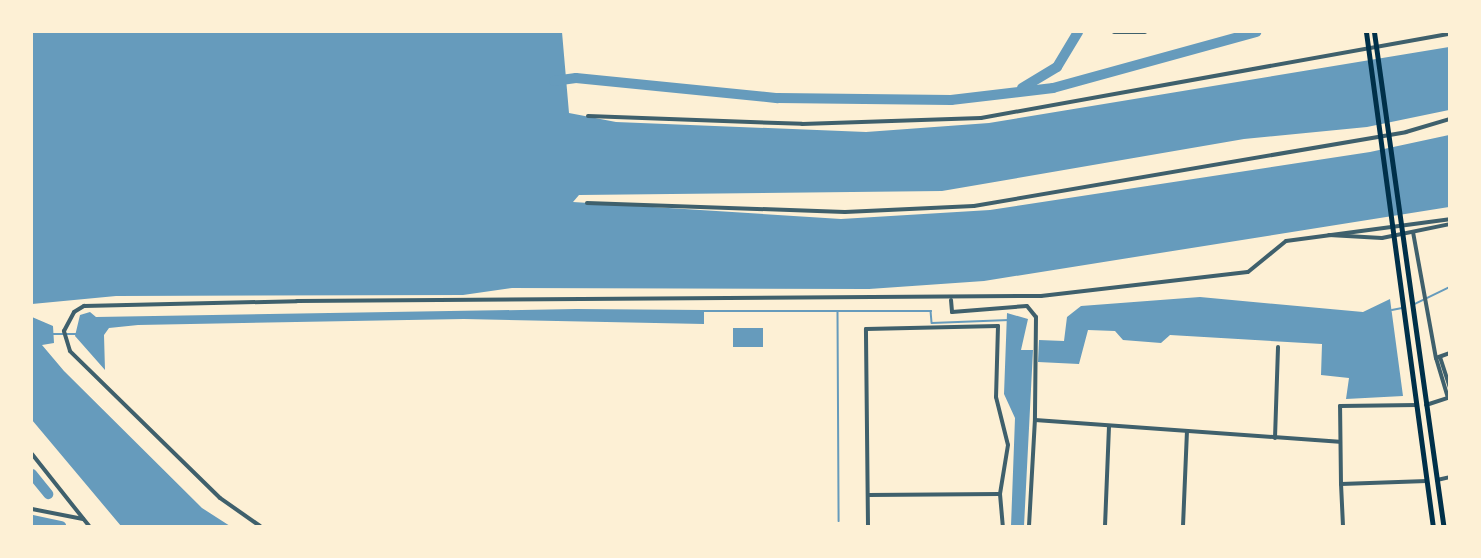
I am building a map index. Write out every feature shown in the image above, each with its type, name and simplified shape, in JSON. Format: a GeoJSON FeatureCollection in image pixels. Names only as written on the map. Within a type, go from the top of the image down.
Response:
{"type":"FeatureCollection","features":[{"type":"Feature","properties":{"kind":"main road"},"geometry":{"type":"LineString","coordinates":[[1366,32],[1433,526]]}},
{"type":"Feature","properties":{"kind":"main road"},"geometry":{"type":"LineString","coordinates":[[1374,32],[1443,526]]}},
{"type":"Feature","properties":{"kind":"street"},"geometry":{"type":"LineString","coordinates":[[1114,32],[1145,32]]}},
{"type":"Feature","properties":{"kind":"street"},"geometry":{"type":"LineString","coordinates":[[588,116],[802,124],[981,118],[1449,34]]}},
{"type":"Feature","properties":{"kind":"street"},"geometry":{"type":"LineString","coordinates":[[587,203],[855,212],[974,206],[1395,134],[1449,119]]}},
{"type":"Feature","properties":{"kind":"street"},"geometry":{"type":"LineString","coordinates":[[260,526],[220,498],[70,351],[64,338],[66,321],[84,306],[951,300],[1248,272],[1286,241],[1324,234],[1449,219]]}},
{"type":"Feature","properties":{"kind":"street"},"geometry":{"type":"LineString","coordinates":[[1324,234],[1355,239],[1413,232],[1449,224]]}},
{"type":"Feature","properties":{"kind":"street"},"geometry":{"type":"LineString","coordinates":[[1413,232],[1425,304],[1448,398],[1426,405]]}},
{"type":"Feature","properties":{"kind":"street"},"geometry":{"type":"LineString","coordinates":[[951,300],[952,312],[1027,306],[1036,317],[1035,420],[1029,526]]}},
{"type":"Feature","properties":{"kind":"street"},"geometry":{"type":"LineString","coordinates":[[868,526],[866,329],[998,326],[996,397],[1008,445],[1000,494],[1003,526]]}},
{"type":"Feature","properties":{"kind":"street"},"geometry":{"type":"LineString","coordinates":[[1275,438],[1278,347]]}},
{"type":"Feature","properties":{"kind":"street"},"geometry":{"type":"LineString","coordinates":[[1438,357],[1449,353]]}},
{"type":"Feature","properties":{"kind":"street"},"geometry":{"type":"LineString","coordinates":[[1438,357],[1449,388]]}},
{"type":"Feature","properties":{"kind":"street"},"geometry":{"type":"LineString","coordinates":[[1343,526],[1339,442],[1340,406],[1417,405]]}},
{"type":"Feature","properties":{"kind":"street"},"geometry":{"type":"LineString","coordinates":[[1035,420],[1339,442]]}},
{"type":"Feature","properties":{"kind":"street"},"geometry":{"type":"LineString","coordinates":[[1105,526],[1109,426]]}},
{"type":"Feature","properties":{"kind":"street"},"geometry":{"type":"LineString","coordinates":[[1183,526],[1187,431]]}},
{"type":"Feature","properties":{"kind":"street"},"geometry":{"type":"LineString","coordinates":[[32,454],[89,526]]}},
{"type":"Feature","properties":{"kind":"street"},"geometry":{"type":"LineString","coordinates":[[1437,480],[1449,477]]}},
{"type":"Feature","properties":{"kind":"street"},"geometry":{"type":"LineString","coordinates":[[1341,484],[1427,481]]}},
{"type":"Feature","properties":{"kind":"street"},"geometry":{"type":"LineString","coordinates":[[868,495],[1000,494]]}},
{"type":"Feature","properties":{"kind":"street"},"geometry":{"type":"LineString","coordinates":[[32,508],[83,519]]}},
{"type":"Feature","properties":{"kind":"water"},"geometry":{"type":"Polygon","coordinates":[[[32,32],[562,32],[569,113],[616,122],[866,132],[989,123],[1449,47],[1449,110],[1367,127],[1244,139],[942,191],[579,195],[573,202],[841,219],[990,210],[1370,152],[1449,135],[1449,207],[984,281],[869,289],[512,288],[463,295],[116,296],[32,304],[32,32]]]}},
{"type":"Feature","properties":{"kind":"water"},"geometry":{"type":"Polygon","coordinates":[[[1200,297],[1363,312],[1390,299],[1403,396],[1346,399],[1349,378],[1321,375],[1322,344],[1170,335],[1161,343],[1123,340],[1115,331],[1088,330],[1079,364],[1038,362],[1039,340],[1064,341],[1067,317],[1081,306],[1200,297]]]}},
{"type":"Feature","properties":{"kind":"water"},"geometry":{"type":"Polygon","coordinates":[[[576,309],[704,310],[704,324],[464,319],[138,325],[109,328],[104,335],[105,370],[75,336],[80,315],[90,312],[96,317],[576,309]]]}},
{"type":"Feature","properties":{"kind":"water"},"geometry":{"type":"Polygon","coordinates":[[[1007,313],[1028,319],[1021,350],[1033,350],[1024,526],[1011,526],[1015,418],[1004,394],[1007,313]]]}},
{"type":"Feature","properties":{"kind":"water"},"geometry":{"type":"Polygon","coordinates":[[[32,317],[53,326],[54,343],[42,345],[64,371],[202,508],[230,526],[121,526],[32,420],[32,317]]]}},
{"type":"Feature","properties":{"kind":"water"},"geometry":{"type":"Polygon","coordinates":[[[733,328],[763,328],[763,347],[733,347],[733,328]]]}},
{"type":"Feature","properties":{"kind":"waterway"},"geometry":{"type":"LineString","coordinates":[[1022,88],[1057,67],[1078,32]]}},
{"type":"Feature","properties":{"kind":"waterway"},"geometry":{"type":"LineString","coordinates":[[554,81],[576,78],[778,98],[951,100],[1053,88],[1256,32]]}},
{"type":"Feature","properties":{"kind":"waterway"},"geometry":{"type":"LineString","coordinates":[[1415,304],[1450,287]]}},
{"type":"Feature","properties":{"kind":"waterway"},"geometry":{"type":"LineString","coordinates":[[1392,310],[1402,308]]}},
{"type":"Feature","properties":{"kind":"waterway"},"geometry":{"type":"LineString","coordinates":[[704,311],[931,311],[932,323],[1009,320]]}},
{"type":"Feature","properties":{"kind":"waterway"},"geometry":{"type":"LineString","coordinates":[[838,312],[839,521]]}},
{"type":"Feature","properties":{"kind":"waterway"},"geometry":{"type":"LineString","coordinates":[[53,334],[76,334]]}},
{"type":"Feature","properties":{"kind":"waterway"},"geometry":{"type":"LineString","coordinates":[[32,474],[48,494]]}},
{"type":"Feature","properties":{"kind":"waterway"},"geometry":{"type":"LineString","coordinates":[[32,520],[61,526]]}}]}
